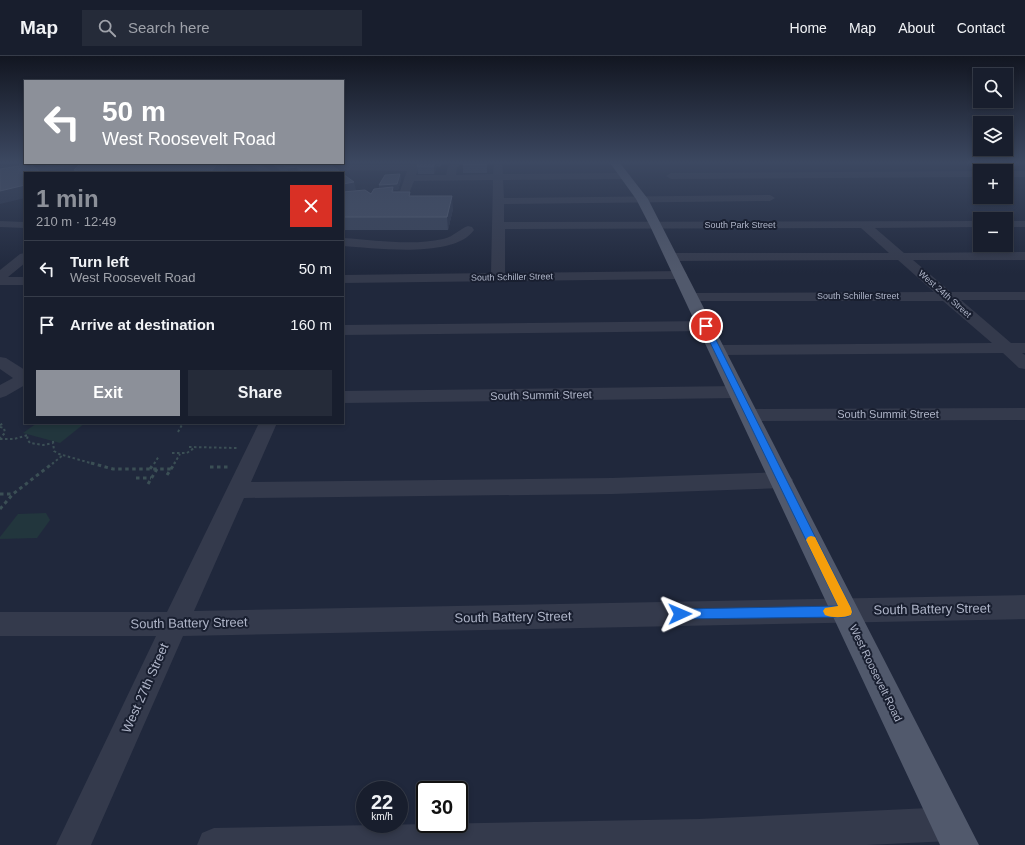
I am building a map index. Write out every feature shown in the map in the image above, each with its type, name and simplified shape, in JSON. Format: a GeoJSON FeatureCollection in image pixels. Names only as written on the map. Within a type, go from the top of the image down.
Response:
{"type":"FeatureCollection","features":[{"type":"Feature","properties":{"kind":"main road","name":"West Roosevelt Road"},"geometry":{"type":"LineString","coordinates":[[642,200],[718,350],[955,834]]}},
{"type":"Feature","properties":{"kind":"street"},"geometry":{"type":"LineString","coordinates":[[498,277],[499,201],[583,200]]}},
{"type":"Feature","properties":{"kind":"street"},"geometry":{"type":"LineString","coordinates":[[695,200],[772,201],[771,200]]}},
{"type":"Feature","properties":{"kind":"street"},"geometry":{"type":"LineString","coordinates":[[786,216],[794,225]]}},
{"type":"Feature","properties":{"kind":"street"},"geometry":{"type":"LineString","coordinates":[[0,224],[24,224]]}},
{"type":"Feature","properties":{"kind":"street","name":"South Park Street"},"geometry":{"type":"LineString","coordinates":[[499,226],[973,224]]}},
{"type":"Feature","properties":{"kind":"street"},"geometry":{"type":"LineString","coordinates":[[1013,224],[1024,224]]}},
{"type":"Feature","properties":{"kind":"street","name":"West 24th Street"},"geometry":{"type":"LineString","coordinates":[[865,225],[1025,364]]}},
{"type":"Feature","properties":{"kind":"street"},"geometry":{"type":"LineString","coordinates":[[344,242],[437,245],[454,241],[464,235],[468,230]]}},
{"type":"Feature","properties":{"kind":"street"},"geometry":{"type":"LineString","coordinates":[[672,257],[1025,256]]}},
{"type":"Feature","properties":{"kind":"street"},"geometry":{"type":"LineString","coordinates":[[0,276],[24,258]]}},
{"type":"Feature","properties":{"kind":"street"},"geometry":{"type":"LineString","coordinates":[[11,267],[24,267]]}},
{"type":"Feature","properties":{"kind":"street","name":"South Schiller Street"},"geometry":{"type":"LineString","coordinates":[[344,278],[680,275]]}},
{"type":"Feature","properties":{"kind":"street"},"geometry":{"type":"LineString","coordinates":[[0,281],[24,281]]}},
{"type":"Feature","properties":{"kind":"street","name":"South Schiller Street"},"geometry":{"type":"LineString","coordinates":[[691,298],[1025,296]]}},
{"type":"Feature","properties":{"kind":"street"},"geometry":{"type":"LineString","coordinates":[[344,330],[706,326]]}},
{"type":"Feature","properties":{"kind":"street"},"geometry":{"type":"LineString","coordinates":[[718,350],[1025,348]]}},
{"type":"Feature","properties":{"kind":"street"},"geometry":{"type":"LineString","coordinates":[[0,362],[24,377]]}},
{"type":"Feature","properties":{"kind":"street"},"geometry":{"type":"LineString","coordinates":[[0,392],[24,379]]}},
{"type":"Feature","properties":{"kind":"street","name":"South Summit Street"},"geometry":{"type":"LineString","coordinates":[[344,397],[744,404],[1025,414]]}},
{"type":"Feature","properties":{"kind":"street","name":"West 27th Street"},"geometry":{"type":"LineString","coordinates":[[73,845],[268,424]]}},
{"type":"Feature","properties":{"kind":"street"},"geometry":{"type":"LineString","coordinates":[[237,490],[612,486],[782,480]]}},
{"type":"Feature","properties":{"kind":"street","name":"South Battery Street"},"geometry":{"type":"LineString","coordinates":[[0,624],[174,624],[846,612],[1025,607]]}},
{"type":"Feature","properties":{"kind":"street"},"geometry":{"type":"LineString","coordinates":[[214,845],[468,843],[699,836],[955,834]]}},
{"type":"Feature","properties":{"kind":"path"},"geometry":{"type":"LineString","coordinates":[[0,439],[6,430],[0,426],[4,423]]}},
{"type":"Feature","properties":{"kind":"path"},"geometry":{"type":"LineString","coordinates":[[178,432],[182,424]]}},
{"type":"Feature","properties":{"kind":"path"},"geometry":{"type":"LineString","coordinates":[[0,439],[14,439],[28,435],[27,439],[30,443],[43,445],[53,442],[54,452],[113,469],[171,469]]}},
{"type":"Feature","properties":{"kind":"path"},"geometry":{"type":"LineString","coordinates":[[172,453],[187,453],[195,447]]}},
{"type":"Feature","properties":{"kind":"path"},"geometry":{"type":"LineString","coordinates":[[189,448],[237,448]]}},
{"type":"Feature","properties":{"kind":"path"},"geometry":{"type":"LineString","coordinates":[[167,475],[180,454]]}},
{"type":"Feature","properties":{"kind":"path"},"geometry":{"type":"LineString","coordinates":[[0,509],[13,494],[63,455]]}},
{"type":"Feature","properties":{"kind":"path"},"geometry":{"type":"LineString","coordinates":[[150,469],[158,456]]}},
{"type":"Feature","properties":{"kind":"path"},"geometry":{"type":"LineString","coordinates":[[148,484],[157,469]]}},
{"type":"Feature","properties":{"kind":"path"},"geometry":{"type":"LineString","coordinates":[[136,478],[152,478]]}},
{"type":"Feature","properties":{"kind":"path"},"geometry":{"type":"LineString","coordinates":[[0,494],[13,494]]}},
{"type":"Feature","properties":{"kind":"shaded area"},"geometry":{"type":"Polygon","coordinates":[[[36,424],[84,424],[60,443],[23,433],[36,424]]]}},
{"type":"Feature","properties":{"kind":"shaded area"},"geometry":{"type":"Polygon","coordinates":[[[46,513],[50,520],[37,538],[0,539],[18,514],[46,513]]]}},
{"type":"Feature","properties":{"kind":"building"},"geometry":{"type":"Polygon","coordinates":[[[344,200],[451,200],[447,217],[344,217],[344,200]]]}},
{"type":"Feature","properties":{"kind":"slow traffic"},"geometry":{"type":"LineString","coordinates":[[811,540],[846,612],[829,611]]}},
{"type":"Feature","properties":{"kind":"route"},"geometry":{"type":"LineString","coordinates":[[680,614],[822,611],[846,612],[706,326]]}}]}
